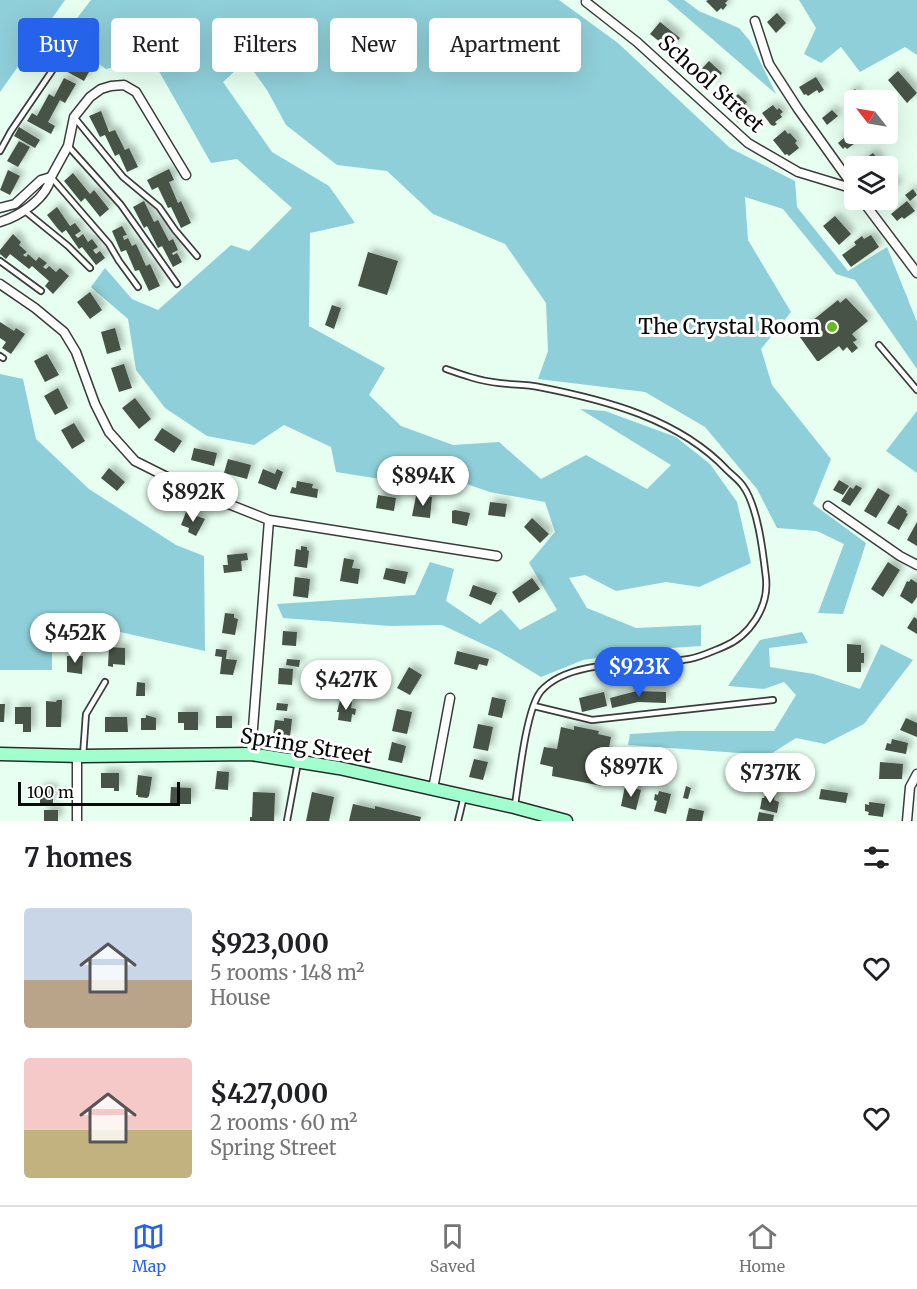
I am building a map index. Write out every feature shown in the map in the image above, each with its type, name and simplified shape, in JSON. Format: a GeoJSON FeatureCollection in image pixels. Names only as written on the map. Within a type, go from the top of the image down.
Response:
{"type":"FeatureCollection","features":[{"type":"Feature","properties":{"kind":"main road","name":"Spring Street"},"geometry":{"type":"LineString","coordinates":[[0,754],[80,756],[251,754],[433,789],[566,821]]}},
{"type":"Feature","properties":{"kind":"street","name":"School Street"},"geometry":{"type":"LineString","coordinates":[[586,2],[637,42],[748,143],[798,172],[844,186]]}},
{"type":"Feature","properties":{"kind":"street","name":"School Street"},"geometry":{"type":"LineString","coordinates":[[755,21],[769,64],[844,174]]}},
{"type":"Feature","properties":{"kind":"street"},"geometry":{"type":"LineString","coordinates":[[0,222],[15,218],[25,211],[49,187],[51,177],[68,146],[74,117],[90,97],[101,89],[111,86],[124,85],[136,92],[186,175]]}},
{"type":"Feature","properties":{"kind":"street"},"geometry":{"type":"LineString","coordinates":[[0,208],[15,204],[41,180],[51,177]]}},
{"type":"Feature","properties":{"kind":"street"},"geometry":{"type":"LineString","coordinates":[[870,210],[917,273]]}},
{"type":"Feature","properties":{"kind":"street"},"geometry":{"type":"LineString","coordinates":[[0,284],[64,332],[75,351],[95,404],[109,432],[135,461],[193,490],[269,520],[497,556]]}},
{"type":"Feature","properties":{"kind":"street"},"geometry":{"type":"LineString","coordinates":[[828,506],[917,566]]}},
{"type":"Feature","properties":{"kind":"street"},"geometry":{"type":"LineString","coordinates":[[251,754],[269,520]]}},
{"type":"Feature","properties":{"kind":"street"},"geometry":{"type":"LineString","coordinates":[[433,789],[450,698]]}},
{"type":"Feature","properties":{"kind":"street"},"geometry":{"type":"LineString","coordinates":[[77,821],[80,756]]}},
{"type":"Feature","properties":{"kind":"street"},"geometry":{"type":"LineString","coordinates":[[907,821],[910,787],[917,774]]}},
{"type":"Feature","properties":{"kind":"lane"},"geometry":{"type":"LineString","coordinates":[[0,151],[51,72]]}},
{"type":"Feature","properties":{"kind":"lane"},"geometry":{"type":"LineString","coordinates":[[74,117],[123,177],[159,207],[197,256]]}},
{"type":"Feature","properties":{"kind":"lane"},"geometry":{"type":"LineString","coordinates":[[68,146],[121,205],[177,284]]}},
{"type":"Feature","properties":{"kind":"lane"},"geometry":{"type":"LineString","coordinates":[[51,177],[109,244],[118,261],[138,287]]}},
{"type":"Feature","properties":{"kind":"lane"},"geometry":{"type":"LineString","coordinates":[[25,211],[68,246],[90,268]]}},
{"type":"Feature","properties":{"kind":"lane"},"geometry":{"type":"LineString","coordinates":[[0,261],[41,291]]}},
{"type":"Feature","properties":{"kind":"lane"},"geometry":{"type":"LineString","coordinates":[[879,345],[917,390]]}},
{"type":"Feature","properties":{"kind":"lane"},"geometry":{"type":"LineString","coordinates":[[446,369],[472,378],[537,386],[604,402],[666,424],[712,453],[744,487],[758,523],[766,582],[762,609],[751,627],[727,645],[691,659],[591,668],[559,676],[540,692],[530,715],[514,807]]}},
{"type":"Feature","properties":{"kind":"lane"},"geometry":{"type":"LineString","coordinates":[[80,756],[86,714],[105,682]]}},
{"type":"Feature","properties":{"kind":"lane"},"geometry":{"type":"LineString","coordinates":[[534,706],[592,720],[773,700]]}},
{"type":"Feature","properties":{"kind":"lane"},"geometry":{"type":"LineString","coordinates":[[287,821],[298,762]]}},
{"type":"Feature","properties":{"kind":"lane"},"geometry":{"type":"LineString","coordinates":[[458,821],[464,796]]}},
{"type":"Feature","properties":{"kind":"shaded area"},"geometry":{"type":"Polygon","coordinates":[[[0,0],[65,0],[52,18],[18,18],[18,67],[0,92],[0,0]]]}},
{"type":"Feature","properties":{"kind":"shaded area"},"geometry":{"type":"Polygon","coordinates":[[[91,0],[559,0],[618,43],[730,148],[795,181],[797,207],[848,271],[887,247],[917,322],[917,369],[855,280],[836,274],[783,209],[745,197],[748,240],[791,312],[761,349],[772,385],[831,459],[813,504],[866,543],[843,614],[818,613],[844,544],[817,531],[777,528],[757,489],[705,427],[645,392],[538,379],[548,351],[546,303],[505,244],[433,214],[387,171],[337,165],[286,125],[267,90],[254,72],[318,72],[318,18],[212,18],[212,72],[234,72],[223,82],[272,152],[329,186],[355,223],[310,233],[309,326],[385,368],[369,395],[401,426],[453,445],[499,442],[541,479],[586,455],[647,489],[671,465],[580,409],[605,411],[676,437],[710,464],[737,502],[751,563],[699,587],[666,582],[616,591],[585,575],[569,578],[587,608],[636,628],[701,625],[701,646],[655,649],[583,660],[541,677],[498,651],[442,625],[390,626],[283,618],[277,604],[415,595],[430,562],[454,569],[446,601],[480,624],[501,609],[520,630],[557,610],[529,563],[555,532],[545,502],[490,492],[411,465],[393,481],[336,472],[331,447],[284,425],[254,445],[207,436],[165,408],[136,370],[128,319],[91,287],[105,268],[132,299],[158,310],[231,245],[249,251],[292,208],[237,159],[211,163],[159,72],[200,72],[200,18],[111,18],[111,68],[106,69],[99,64],[99,18],[77,18],[91,0]]]}},
{"type":"Feature","properties":{"kind":"shaded area"},"geometry":{"type":"Polygon","coordinates":[[[667,0],[684,0],[699,11],[739,28],[750,41],[776,94],[667,0]]]}},
{"type":"Feature","properties":{"kind":"shaded area"},"geometry":{"type":"Polygon","coordinates":[[[799,0],[917,0],[917,55],[905,47],[860,72],[841,47],[821,63],[804,54],[816,28],[799,0]]]}},
{"type":"Feature","properties":{"kind":"shaded area"},"geometry":{"type":"Polygon","coordinates":[[[0,374],[23,379],[36,439],[89,489],[176,545],[204,556],[205,651],[93,626],[52,635],[52,670],[0,670],[0,374]]]}},
{"type":"Feature","properties":{"kind":"shaded area"},"geometry":{"type":"Polygon","coordinates":[[[917,411],[917,473],[886,451],[917,411]]]}},
{"type":"Feature","properties":{"kind":"shaded area"},"geometry":{"type":"Polygon","coordinates":[[[802,632],[808,643],[769,648],[770,667],[814,674],[860,689],[881,644],[913,660],[864,724],[825,744],[796,738],[769,755],[628,745],[630,734],[678,731],[774,731],[796,695],[784,682],[764,689],[728,686],[760,640],[802,632]]]}},
{"type":"Feature","properties":{"kind":"building"},"geometry":{"type":"Polygon","coordinates":[[[728,0],[723,10],[721,8],[717,12],[706,1],[728,0]]]}},
{"type":"Feature","properties":{"kind":"building"},"geometry":{"type":"Polygon","coordinates":[[[777,13],[786,23],[776,33],[767,22],[777,13]]]}},
{"type":"Feature","properties":{"kind":"building"},"geometry":{"type":"Polygon","coordinates":[[[660,22],[680,38],[670,50],[650,34],[660,22]]]}},
{"type":"Feature","properties":{"kind":"building"},"geometry":{"type":"Polygon","coordinates":[[[709,61],[722,73],[710,87],[696,75],[709,61]]]}},
{"type":"Feature","properties":{"kind":"building"},"geometry":{"type":"Polygon","coordinates":[[[898,71],[917,93],[907,103],[888,80],[898,71]]]}},
{"type":"Feature","properties":{"kind":"building"},"geometry":{"type":"Polygon","coordinates":[[[68,72],[89,72],[84,81],[68,72]]]}},
{"type":"Feature","properties":{"kind":"building"},"geometry":{"type":"Polygon","coordinates":[[[816,77],[824,90],[819,93],[817,90],[808,96],[804,95],[799,87],[816,77]]]}},
{"type":"Feature","properties":{"kind":"building"},"geometry":{"type":"Polygon","coordinates":[[[64,78],[76,84],[65,103],[60,100],[48,122],[55,126],[51,134],[27,121],[32,113],[37,116],[49,94],[54,97],[64,78]]]}},
{"type":"Feature","properties":{"kind":"building"},"geometry":{"type":"Polygon","coordinates":[[[738,94],[747,102],[743,106],[748,111],[738,122],[726,107],[738,94]]]}},
{"type":"Feature","properties":{"kind":"building"},"geometry":{"type":"Polygon","coordinates":[[[773,105],[777,110],[779,108],[783,112],[780,114],[782,117],[775,122],[777,124],[774,126],[762,113],[773,105]]]}},
{"type":"Feature","properties":{"kind":"building"},"geometry":{"type":"Polygon","coordinates":[[[832,110],[838,116],[827,125],[822,118],[832,110]]]}},
{"type":"Feature","properties":{"kind":"building"},"geometry":{"type":"Polygon","coordinates":[[[101,111],[109,132],[115,130],[125,150],[129,148],[138,167],[127,172],[119,154],[115,156],[105,135],[100,137],[89,116],[101,111]]]}},
{"type":"Feature","properties":{"kind":"building"},"geometry":{"type":"Polygon","coordinates":[[[19,127],[40,140],[35,148],[14,136],[19,127]]]}},
{"type":"Feature","properties":{"kind":"building"},"geometry":{"type":"Polygon","coordinates":[[[785,130],[797,141],[795,143],[799,148],[789,156],[785,155],[773,140],[785,130]]]}},
{"type":"Feature","properties":{"kind":"building"},"geometry":{"type":"Polygon","coordinates":[[[844,138],[844,144],[854,144],[843,149],[838,143],[844,138]]]}},
{"type":"Feature","properties":{"kind":"building"},"geometry":{"type":"Polygon","coordinates":[[[19,141],[30,147],[18,167],[7,161],[19,141]]]}},
{"type":"Feature","properties":{"kind":"building"},"geometry":{"type":"Polygon","coordinates":[[[169,169],[174,180],[169,182],[178,203],[181,201],[191,223],[181,228],[158,187],[152,190],[147,180],[169,169]]]}},
{"type":"Feature","properties":{"kind":"building"},"geometry":{"type":"Polygon","coordinates":[[[8,170],[20,176],[10,195],[0,190],[8,170]]]}},
{"type":"Feature","properties":{"kind":"building"},"geometry":{"type":"Polygon","coordinates":[[[73,173],[90,194],[94,190],[109,209],[100,217],[85,198],[81,202],[64,181],[73,173]]]}},
{"type":"Feature","properties":{"kind":"building"},"geometry":{"type":"Polygon","coordinates":[[[913,189],[917,195],[910,201],[905,195],[913,189]]]}},
{"type":"Feature","properties":{"kind":"building"},"geometry":{"type":"Polygon","coordinates":[[[144,201],[154,222],[158,220],[169,241],[173,239],[178,250],[172,253],[173,255],[177,253],[182,262],[173,267],[162,246],[158,248],[147,226],[144,228],[133,207],[144,201]]]}},
{"type":"Feature","properties":{"kind":"building"},"geometry":{"type":"Polygon","coordinates":[[[907,201],[915,211],[897,221],[891,214],[907,201]]]}},
{"type":"Feature","properties":{"kind":"building"},"geometry":{"type":"Polygon","coordinates":[[[57,207],[70,226],[75,223],[81,231],[75,235],[78,238],[83,234],[88,242],[92,239],[98,247],[93,250],[96,254],[100,251],[105,258],[96,265],[82,247],[79,249],[66,230],[62,233],[58,229],[47,215],[57,207]]]}},
{"type":"Feature","properties":{"kind":"building"},"geometry":{"type":"Polygon","coordinates":[[[835,216],[851,234],[839,245],[823,226],[835,216]]]}},
{"type":"Feature","properties":{"kind":"building"},"geometry":{"type":"Polygon","coordinates":[[[122,226],[127,235],[123,236],[124,240],[128,238],[132,246],[136,244],[146,266],[150,264],[160,286],[149,291],[139,270],[135,271],[126,250],[121,252],[112,231],[122,226]]]}},
{"type":"Feature","properties":{"kind":"building"},"geometry":{"type":"Polygon","coordinates":[[[13,234],[21,242],[19,245],[27,252],[23,255],[26,257],[28,254],[36,261],[39,257],[47,263],[43,267],[46,269],[49,266],[56,272],[60,268],[69,276],[53,294],[45,286],[49,281],[32,266],[29,269],[10,254],[6,259],[0,254],[0,250],[13,234]]]}},
{"type":"Feature","properties":{"kind":"building"},"geometry":{"type":"Polygon","coordinates":[[[871,235],[879,247],[851,267],[842,255],[856,245],[854,242],[862,236],[864,239],[871,235]]]}},
{"type":"Feature","properties":{"kind":"building"},"geometry":{"type":"Polygon","coordinates":[[[368,252],[398,261],[387,295],[358,286],[368,252]]]}},
{"type":"Feature","properties":{"kind":"building"},"geometry":{"type":"Polygon","coordinates":[[[90,292],[102,310],[90,319],[77,302],[90,292]]]}},
{"type":"Feature","properties":{"kind":"building","name":"The Crystal Room"},"geometry":{"type":"Polygon","coordinates":[[[846,298],[868,321],[852,334],[857,340],[853,342],[858,348],[852,353],[847,347],[843,351],[839,346],[817,361],[797,333],[838,300],[840,303],[846,298]]]}},
{"type":"Feature","properties":{"kind":"building"},"geometry":{"type":"Polygon","coordinates":[[[332,305],[341,308],[334,329],[325,325],[332,305]]]}},
{"type":"Feature","properties":{"kind":"building"},"geometry":{"type":"Polygon","coordinates":[[[0,322],[14,331],[16,328],[25,334],[11,354],[2,348],[6,342],[0,338],[0,322]]]}},
{"type":"Feature","properties":{"kind":"building"},"geometry":{"type":"Polygon","coordinates":[[[115,328],[121,350],[107,354],[101,332],[115,328]]]}},
{"type":"Feature","properties":{"kind":"building"},"geometry":{"type":"Polygon","coordinates":[[[47,354],[59,375],[45,382],[34,361],[47,354]]]}},
{"type":"Feature","properties":{"kind":"building"},"geometry":{"type":"Polygon","coordinates":[[[124,364],[132,388],[119,392],[111,368],[124,364]]]}},
{"type":"Feature","properties":{"kind":"building"},"geometry":{"type":"Polygon","coordinates":[[[58,388],[68,408],[55,415],[44,396],[58,388]]]}},
{"type":"Feature","properties":{"kind":"building"},"geometry":{"type":"Polygon","coordinates":[[[135,398],[151,419],[139,429],[122,408],[135,398]]]}},
{"type":"Feature","properties":{"kind":"building"},"geometry":{"type":"Polygon","coordinates":[[[74,423],[85,441],[72,449],[61,430],[74,423]]]}},
{"type":"Feature","properties":{"kind":"building"},"geometry":{"type":"Polygon","coordinates":[[[162,428],[182,441],[174,453],[154,440],[162,428]]]}},
{"type":"Feature","properties":{"kind":"building"},"geometry":{"type":"Polygon","coordinates":[[[194,448],[217,453],[214,466],[191,460],[194,448]]]}},
{"type":"Feature","properties":{"kind":"building"},"geometry":{"type":"Polygon","coordinates":[[[228,459],[251,465],[247,479],[224,473],[228,459]]]}},
{"type":"Feature","properties":{"kind":"building"},"geometry":{"type":"Polygon","coordinates":[[[109,468],[125,482],[117,491],[101,478],[109,468]]]}},
{"type":"Feature","properties":{"kind":"building"},"geometry":{"type":"Polygon","coordinates":[[[263,469],[275,474],[277,469],[283,472],[276,490],[258,483],[263,469]]]}},
{"type":"Feature","properties":{"kind":"building"},"geometry":{"type":"Polygon","coordinates":[[[839,480],[849,486],[843,495],[833,490],[839,480]]]}},
{"type":"Feature","properties":{"kind":"building"},"geometry":{"type":"Polygon","coordinates":[[[297,481],[313,484],[312,488],[318,489],[317,498],[290,493],[292,487],[296,488],[297,481]]]}},
{"type":"Feature","properties":{"kind":"building"},"geometry":{"type":"Polygon","coordinates":[[[856,485],[862,488],[850,506],[841,501],[850,487],[853,489],[856,485]]]}},
{"type":"Feature","properties":{"kind":"building"},"geometry":{"type":"Polygon","coordinates":[[[878,488],[890,495],[876,518],[864,511],[878,488]]]}},
{"type":"Feature","properties":{"kind":"building"},"geometry":{"type":"Polygon","coordinates":[[[378,495],[396,498],[394,511],[376,508],[378,495]]]}},
{"type":"Feature","properties":{"kind":"building"},"geometry":{"type":"Polygon","coordinates":[[[416,496],[432,497],[430,518],[412,516],[416,496]]]}},
{"type":"Feature","properties":{"kind":"building"},"geometry":{"type":"Polygon","coordinates":[[[490,502],[507,504],[505,517],[488,515],[490,502]]]}},
{"type":"Feature","properties":{"kind":"building"},"geometry":{"type":"Polygon","coordinates":[[[898,505],[908,514],[899,530],[887,523],[898,505]]]}},
{"type":"Feature","properties":{"kind":"building"},"geometry":{"type":"Polygon","coordinates":[[[452,511],[470,513],[467,526],[452,523],[452,511]]]}},
{"type":"Feature","properties":{"kind":"building"},"geometry":{"type":"Polygon","coordinates":[[[186,512],[205,519],[196,536],[188,532],[189,528],[181,525],[186,512]]]}},
{"type":"Feature","properties":{"kind":"building"},"geometry":{"type":"Polygon","coordinates":[[[532,518],[549,534],[540,543],[524,527],[532,518]]]}},
{"type":"Feature","properties":{"kind":"building"},"geometry":{"type":"Polygon","coordinates":[[[917,522],[917,546],[907,540],[917,522]]]}},
{"type":"Feature","properties":{"kind":"building"},"geometry":{"type":"Polygon","coordinates":[[[301,546],[307,547],[309,551],[307,568],[294,566],[296,549],[301,550],[301,546]]]}},
{"type":"Feature","properties":{"kind":"building"},"geometry":{"type":"Polygon","coordinates":[[[247,553],[248,560],[241,561],[242,571],[224,573],[223,565],[228,565],[227,555],[247,553]]]}},
{"type":"Feature","properties":{"kind":"building"},"geometry":{"type":"Polygon","coordinates":[[[344,558],[354,560],[352,568],[360,569],[358,584],[340,581],[344,558]]]}},
{"type":"Feature","properties":{"kind":"building"},"geometry":{"type":"Polygon","coordinates":[[[888,562],[900,570],[883,597],[871,589],[888,562]]]}},
{"type":"Feature","properties":{"kind":"building"},"geometry":{"type":"Polygon","coordinates":[[[386,568],[408,572],[405,584],[383,579],[386,568]]]}},
{"type":"Feature","properties":{"kind":"building"},"geometry":{"type":"Polygon","coordinates":[[[295,577],[310,579],[308,598],[293,596],[295,577]]]}},
{"type":"Feature","properties":{"kind":"building"},"geometry":{"type":"Polygon","coordinates":[[[532,578],[540,589],[519,603],[512,592],[532,578]]]}},
{"type":"Feature","properties":{"kind":"building"},"geometry":{"type":"Polygon","coordinates":[[[911,579],[917,583],[917,597],[912,604],[900,596],[907,581],[911,579]]]}},
{"type":"Feature","properties":{"kind":"building"},"geometry":{"type":"Polygon","coordinates":[[[473,585],[497,593],[491,605],[469,596],[473,585]]]}},
{"type":"Feature","properties":{"kind":"building"},"geometry":{"type":"Polygon","coordinates":[[[225,613],[234,614],[234,618],[238,619],[235,635],[222,633],[225,613]]]}},
{"type":"Feature","properties":{"kind":"building"},"geometry":{"type":"Polygon","coordinates":[[[914,617],[917,619],[917,634],[907,628],[914,617]]]}},
{"type":"Feature","properties":{"kind":"building"},"geometry":{"type":"Polygon","coordinates":[[[283,631],[297,632],[296,646],[282,645],[283,631]]]}},
{"type":"Feature","properties":{"kind":"building"},"geometry":{"type":"Polygon","coordinates":[[[847,644],[861,645],[864,663],[861,663],[861,672],[847,672],[847,644]]]}},
{"type":"Feature","properties":{"kind":"building"},"geometry":{"type":"Polygon","coordinates":[[[109,647],[125,648],[125,665],[108,666],[109,647]]]}},
{"type":"Feature","properties":{"kind":"building"},"geometry":{"type":"Polygon","coordinates":[[[216,649],[227,650],[226,659],[237,660],[233,675],[220,674],[222,657],[215,656],[216,649]]]}},
{"type":"Feature","properties":{"kind":"building"},"geometry":{"type":"Polygon","coordinates":[[[457,651],[489,659],[487,666],[479,664],[477,670],[454,664],[457,651]]]}},
{"type":"Feature","properties":{"kind":"building"},"geometry":{"type":"Polygon","coordinates":[[[67,656],[83,656],[82,674],[67,672],[67,656]]]}},
{"type":"Feature","properties":{"kind":"building"},"geometry":{"type":"Polygon","coordinates":[[[287,659],[300,660],[299,667],[286,665],[287,659]]]}},
{"type":"Feature","properties":{"kind":"building"},"geometry":{"type":"Polygon","coordinates":[[[409,667],[422,675],[410,695],[397,688],[409,667]]]}},
{"type":"Feature","properties":{"kind":"building"},"geometry":{"type":"Polygon","coordinates":[[[279,668],[293,669],[292,685],[278,684],[279,668]]]}},
{"type":"Feature","properties":{"kind":"building"},"geometry":{"type":"Polygon","coordinates":[[[137,682],[145,683],[145,696],[136,696],[137,682]]]}},
{"type":"Feature","properties":{"kind":"building"},"geometry":{"type":"Polygon","coordinates":[[[321,683],[332,685],[330,697],[319,695],[321,683]]]}},
{"type":"Feature","properties":{"kind":"building"},"geometry":{"type":"Polygon","coordinates":[[[637,691],[666,692],[666,703],[638,702],[612,708],[610,698],[637,691]]]}},
{"type":"Feature","properties":{"kind":"building"},"geometry":{"type":"Polygon","coordinates":[[[604,692],[607,706],[582,712],[579,698],[604,692]]]}},
{"type":"Feature","properties":{"kind":"building"},"geometry":{"type":"Polygon","coordinates":[[[492,697],[506,700],[502,718],[488,715],[492,697]]]}},
{"type":"Feature","properties":{"kind":"building"},"geometry":{"type":"Polygon","coordinates":[[[62,700],[61,727],[46,727],[46,701],[56,702],[62,700]]]}},
{"type":"Feature","properties":{"kind":"building"},"geometry":{"type":"Polygon","coordinates":[[[340,700],[352,702],[351,708],[356,709],[355,715],[352,714],[351,722],[338,720],[340,700]]]}},
{"type":"Feature","properties":{"kind":"building"},"geometry":{"type":"Polygon","coordinates":[[[277,703],[288,704],[287,711],[276,710],[277,703]]]}},
{"type":"Feature","properties":{"kind":"building"},"geometry":{"type":"Polygon","coordinates":[[[0,704],[5,704],[4,722],[0,722],[0,704]]]}},
{"type":"Feature","properties":{"kind":"building"},"geometry":{"type":"Polygon","coordinates":[[[15,707],[31,707],[31,732],[23,732],[23,724],[15,724],[15,707]]]}},
{"type":"Feature","properties":{"kind":"building"},"geometry":{"type":"Polygon","coordinates":[[[397,709],[412,712],[407,734],[392,731],[397,709]]]}},
{"type":"Feature","properties":{"kind":"building"},"geometry":{"type":"Polygon","coordinates":[[[178,712],[198,712],[198,730],[184,730],[184,723],[178,723],[178,712]]]}},
{"type":"Feature","properties":{"kind":"building"},"geometry":{"type":"Polygon","coordinates":[[[146,715],[156,718],[156,730],[141,730],[141,718],[146,718],[146,715]]]}},
{"type":"Feature","properties":{"kind":"building"},"geometry":{"type":"Polygon","coordinates":[[[216,716],[232,716],[232,728],[216,728],[216,716]]]}},
{"type":"Feature","properties":{"kind":"building"},"geometry":{"type":"Polygon","coordinates":[[[105,717],[127,717],[128,732],[105,732],[105,717]]]}},
{"type":"Feature","properties":{"kind":"building"},"geometry":{"type":"Polygon","coordinates":[[[284,718],[292,719],[290,737],[273,735],[275,720],[284,721],[284,718]]]}},
{"type":"Feature","properties":{"kind":"building"},"geometry":{"type":"Polygon","coordinates":[[[906,718],[917,723],[917,737],[900,730],[906,718]]]}},
{"type":"Feature","properties":{"kind":"building"},"geometry":{"type":"Polygon","coordinates":[[[478,724],[493,727],[488,751],[473,748],[478,724]]]}},
{"type":"Feature","properties":{"kind":"building"},"geometry":{"type":"Polygon","coordinates":[[[574,726],[599,731],[598,734],[611,737],[602,786],[552,776],[553,767],[540,764],[544,747],[557,749],[561,727],[574,730],[574,726]]]}},
{"type":"Feature","properties":{"kind":"building"},"geometry":{"type":"Polygon","coordinates":[[[892,739],[908,743],[906,754],[885,750],[887,743],[891,744],[892,739]]]}},
{"type":"Feature","properties":{"kind":"building"},"geometry":{"type":"Polygon","coordinates":[[[392,742],[406,746],[402,763],[388,760],[392,742]]]}},
{"type":"Feature","properties":{"kind":"building"},"geometry":{"type":"Polygon","coordinates":[[[619,754],[637,758],[635,767],[617,763],[619,754]]]}},
{"type":"Feature","properties":{"kind":"building"},"geometry":{"type":"Polygon","coordinates":[[[655,757],[666,759],[665,765],[654,767],[655,757]]]}},
{"type":"Feature","properties":{"kind":"building"},"geometry":{"type":"Polygon","coordinates":[[[474,759],[488,762],[483,780],[469,777],[474,759]]]}},
{"type":"Feature","properties":{"kind":"building"},"geometry":{"type":"Polygon","coordinates":[[[880,762],[903,764],[902,779],[879,779],[880,762]]]}},
{"type":"Feature","properties":{"kind":"building"},"geometry":{"type":"Polygon","coordinates":[[[635,765],[648,768],[645,781],[633,778],[635,765]]]}},
{"type":"Feature","properties":{"kind":"building"},"geometry":{"type":"Polygon","coordinates":[[[217,771],[229,772],[228,790],[215,789],[217,771]]]}},
{"type":"Feature","properties":{"kind":"building"},"geometry":{"type":"Polygon","coordinates":[[[101,773],[119,773],[119,791],[114,791],[114,788],[101,788],[101,773]]]}},
{"type":"Feature","properties":{"kind":"building"},"geometry":{"type":"Polygon","coordinates":[[[138,775],[152,777],[147,798],[136,795],[138,775]]]}},
{"type":"Feature","properties":{"kind":"building"},"geometry":{"type":"Polygon","coordinates":[[[625,786],[641,790],[636,810],[621,806],[625,786]]]}},
{"type":"Feature","properties":{"kind":"building"},"geometry":{"type":"Polygon","coordinates":[[[686,786],[691,788],[688,799],[683,798],[686,786]]]}},
{"type":"Feature","properties":{"kind":"building"},"geometry":{"type":"Polygon","coordinates":[[[171,787],[191,788],[191,804],[170,804],[171,787]]]}},
{"type":"Feature","properties":{"kind":"building"},"geometry":{"type":"Polygon","coordinates":[[[40,788],[53,788],[53,803],[40,803],[40,788]]]}},
{"type":"Feature","properties":{"kind":"building"},"geometry":{"type":"Polygon","coordinates":[[[821,789],[848,793],[846,803],[819,799],[821,789]]]}},
{"type":"Feature","properties":{"kind":"building"},"geometry":{"type":"Polygon","coordinates":[[[659,791],[671,794],[666,814],[654,811],[657,801],[654,800],[655,794],[658,795],[659,791]]]}},
{"type":"Feature","properties":{"kind":"building"},"geometry":{"type":"Polygon","coordinates":[[[253,792],[275,793],[274,821],[250,821],[253,792]]]}},
{"type":"Feature","properties":{"kind":"building"},"geometry":{"type":"Polygon","coordinates":[[[312,792],[334,797],[329,821],[306,821],[312,792]]]}},
{"type":"Feature","properties":{"kind":"building"},"geometry":{"type":"Polygon","coordinates":[[[766,793],[775,795],[774,800],[779,802],[777,813],[760,809],[762,798],[766,793]]]}},
{"type":"Feature","properties":{"kind":"building"},"geometry":{"type":"Polygon","coordinates":[[[869,802],[885,804],[883,817],[868,815],[869,812],[865,811],[865,804],[869,805],[869,802]]]}},
{"type":"Feature","properties":{"kind":"building"},"geometry":{"type":"Polygon","coordinates":[[[353,804],[375,809],[375,806],[421,817],[420,821],[349,821],[353,804]]]}},
{"type":"Feature","properties":{"kind":"building"},"geometry":{"type":"Polygon","coordinates":[[[689,808],[704,811],[702,821],[686,821],[689,808]]]}},
{"type":"Feature","properties":{"kind":"building"},"geometry":{"type":"Polygon","coordinates":[[[44,810],[58,810],[58,821],[44,821],[44,810]]]}},
{"type":"Feature","properties":{"kind":"building"},"geometry":{"type":"Polygon","coordinates":[[[759,812],[774,815],[773,821],[757,821],[759,812]]]}},
{"type":"Feature","properties":{"kind":"place","name":"The Crystal Room"},"geometry":{"type":"Point","coordinates":[832,327]}}]}
